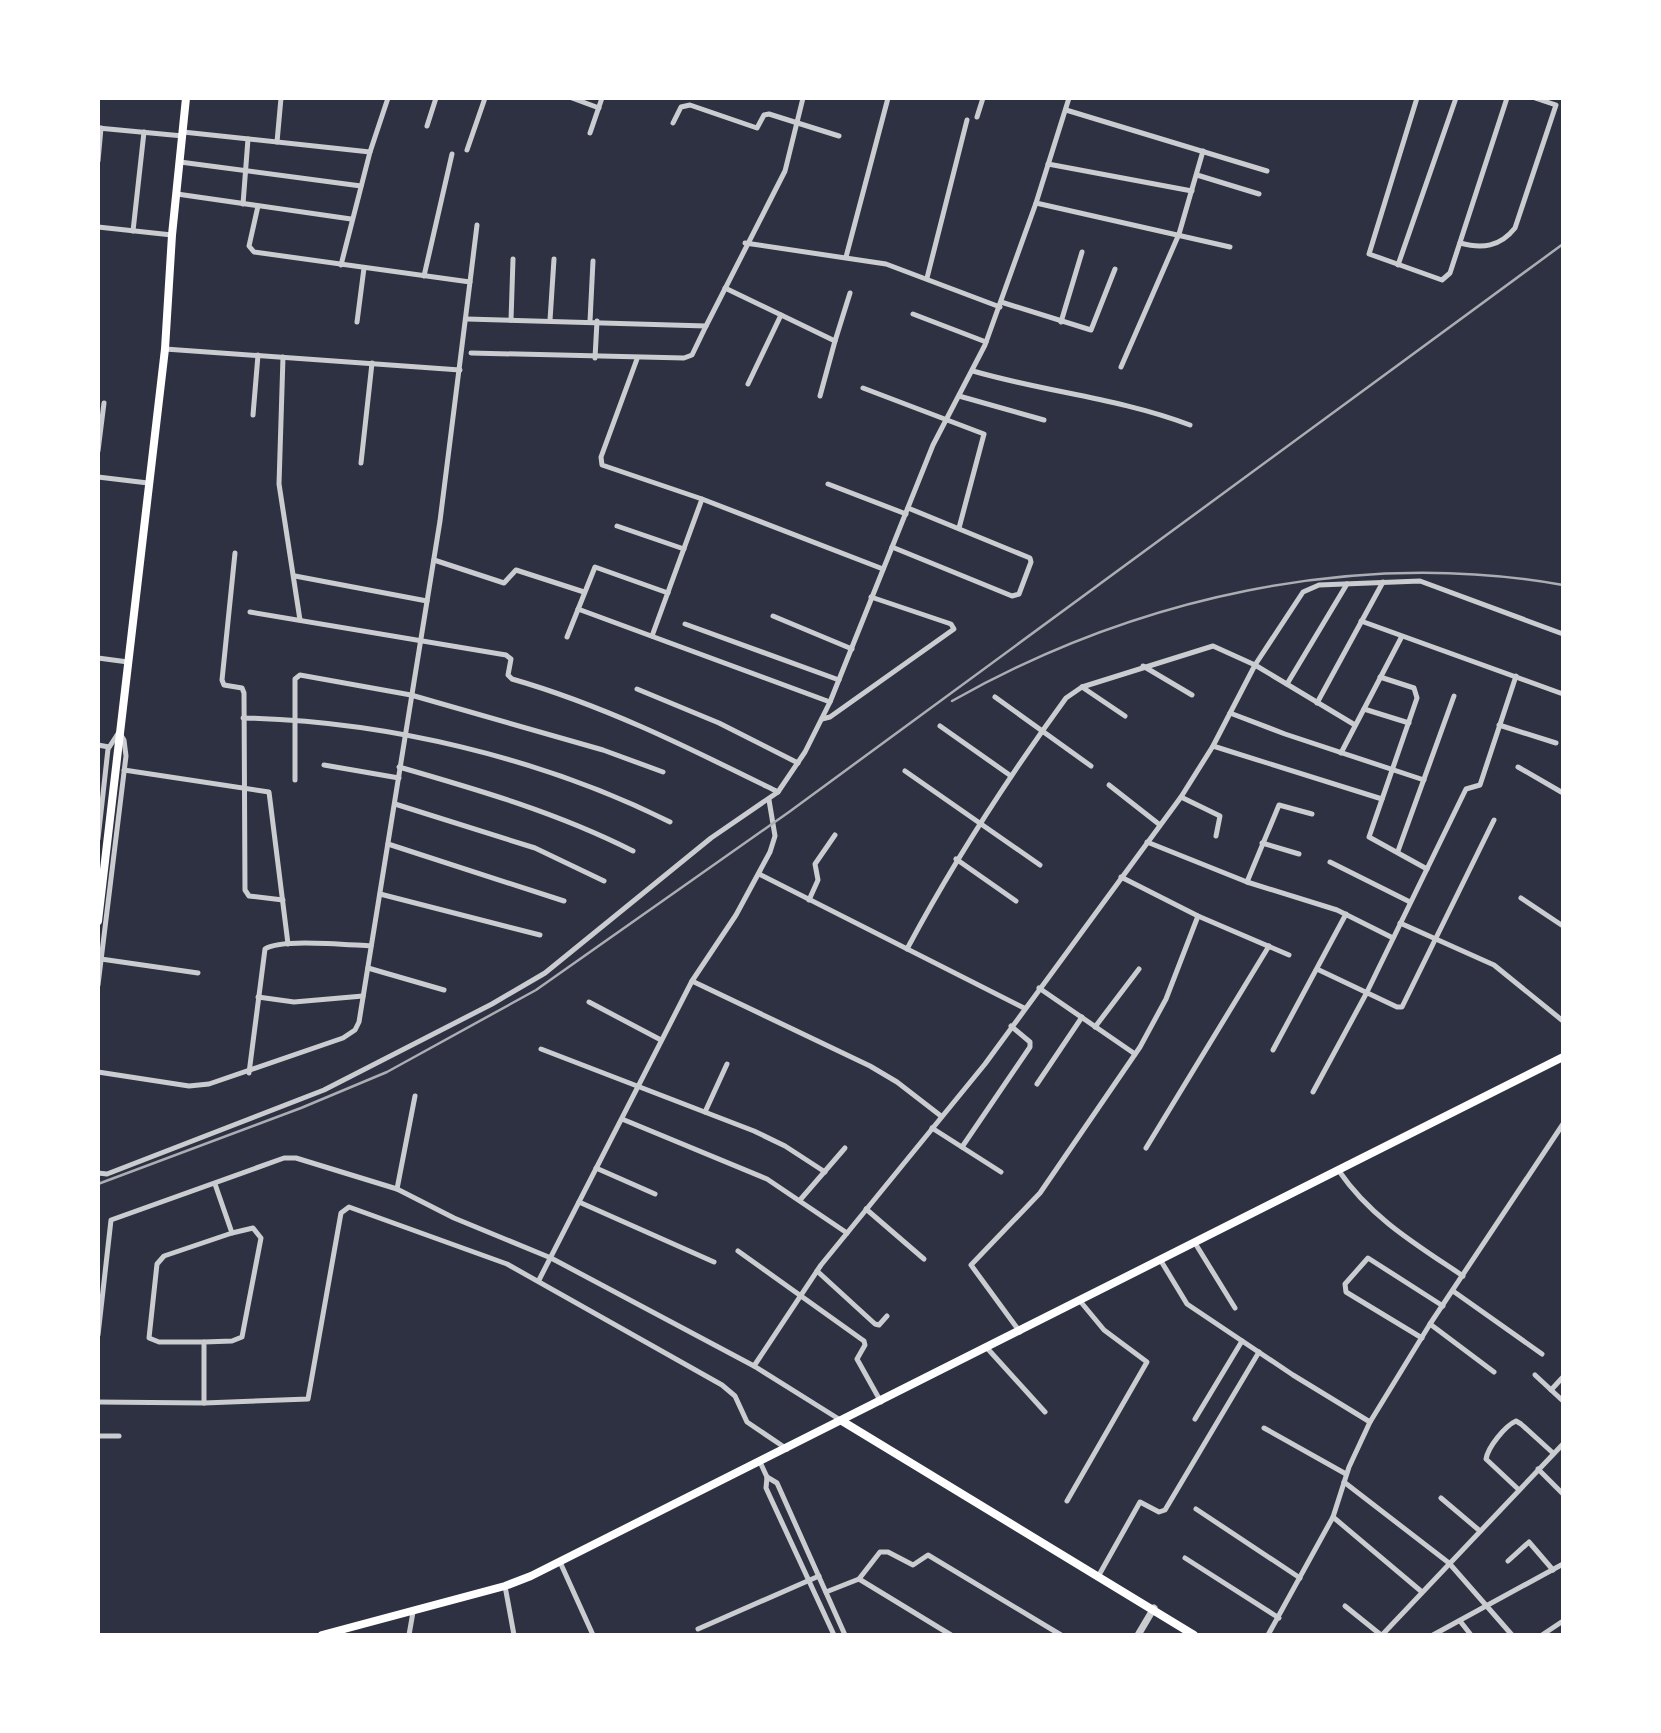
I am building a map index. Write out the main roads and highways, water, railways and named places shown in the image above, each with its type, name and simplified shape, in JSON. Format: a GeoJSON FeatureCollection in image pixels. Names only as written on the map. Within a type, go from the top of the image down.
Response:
{"type":"FeatureCollection","features":[{"type":"Feature","properties":{"kind":"main road"},"geometry":{"type":"LineString","coordinates":[[98,921],[113,747],[119,732],[165,349],[172,235],[186,98]]}},
{"type":"Feature","properties":{"kind":"main road"},"geometry":{"type":"LineString","coordinates":[[322,1635],[505,1586],[560,1562],[1563,1057]]}},
{"type":"Feature","properties":{"kind":"main road"},"geometry":{"type":"LineString","coordinates":[[842,1421],[1154,1608],[1194,1635]]}},
{"type":"Feature","properties":{"kind":"railway"},"geometry":{"type":"LineString","coordinates":[[98,1184],[301,1108],[387,1072],[536,990],[789,812],[1563,244]]}},
{"type":"Feature","properties":{"kind":"railway"},"geometry":{"type":"LineString","coordinates":[[952,701],[1022,665],[1095,634],[1170,609],[1248,590],[1326,578],[1405,573],[1484,575],[1563,585]]}}]}
